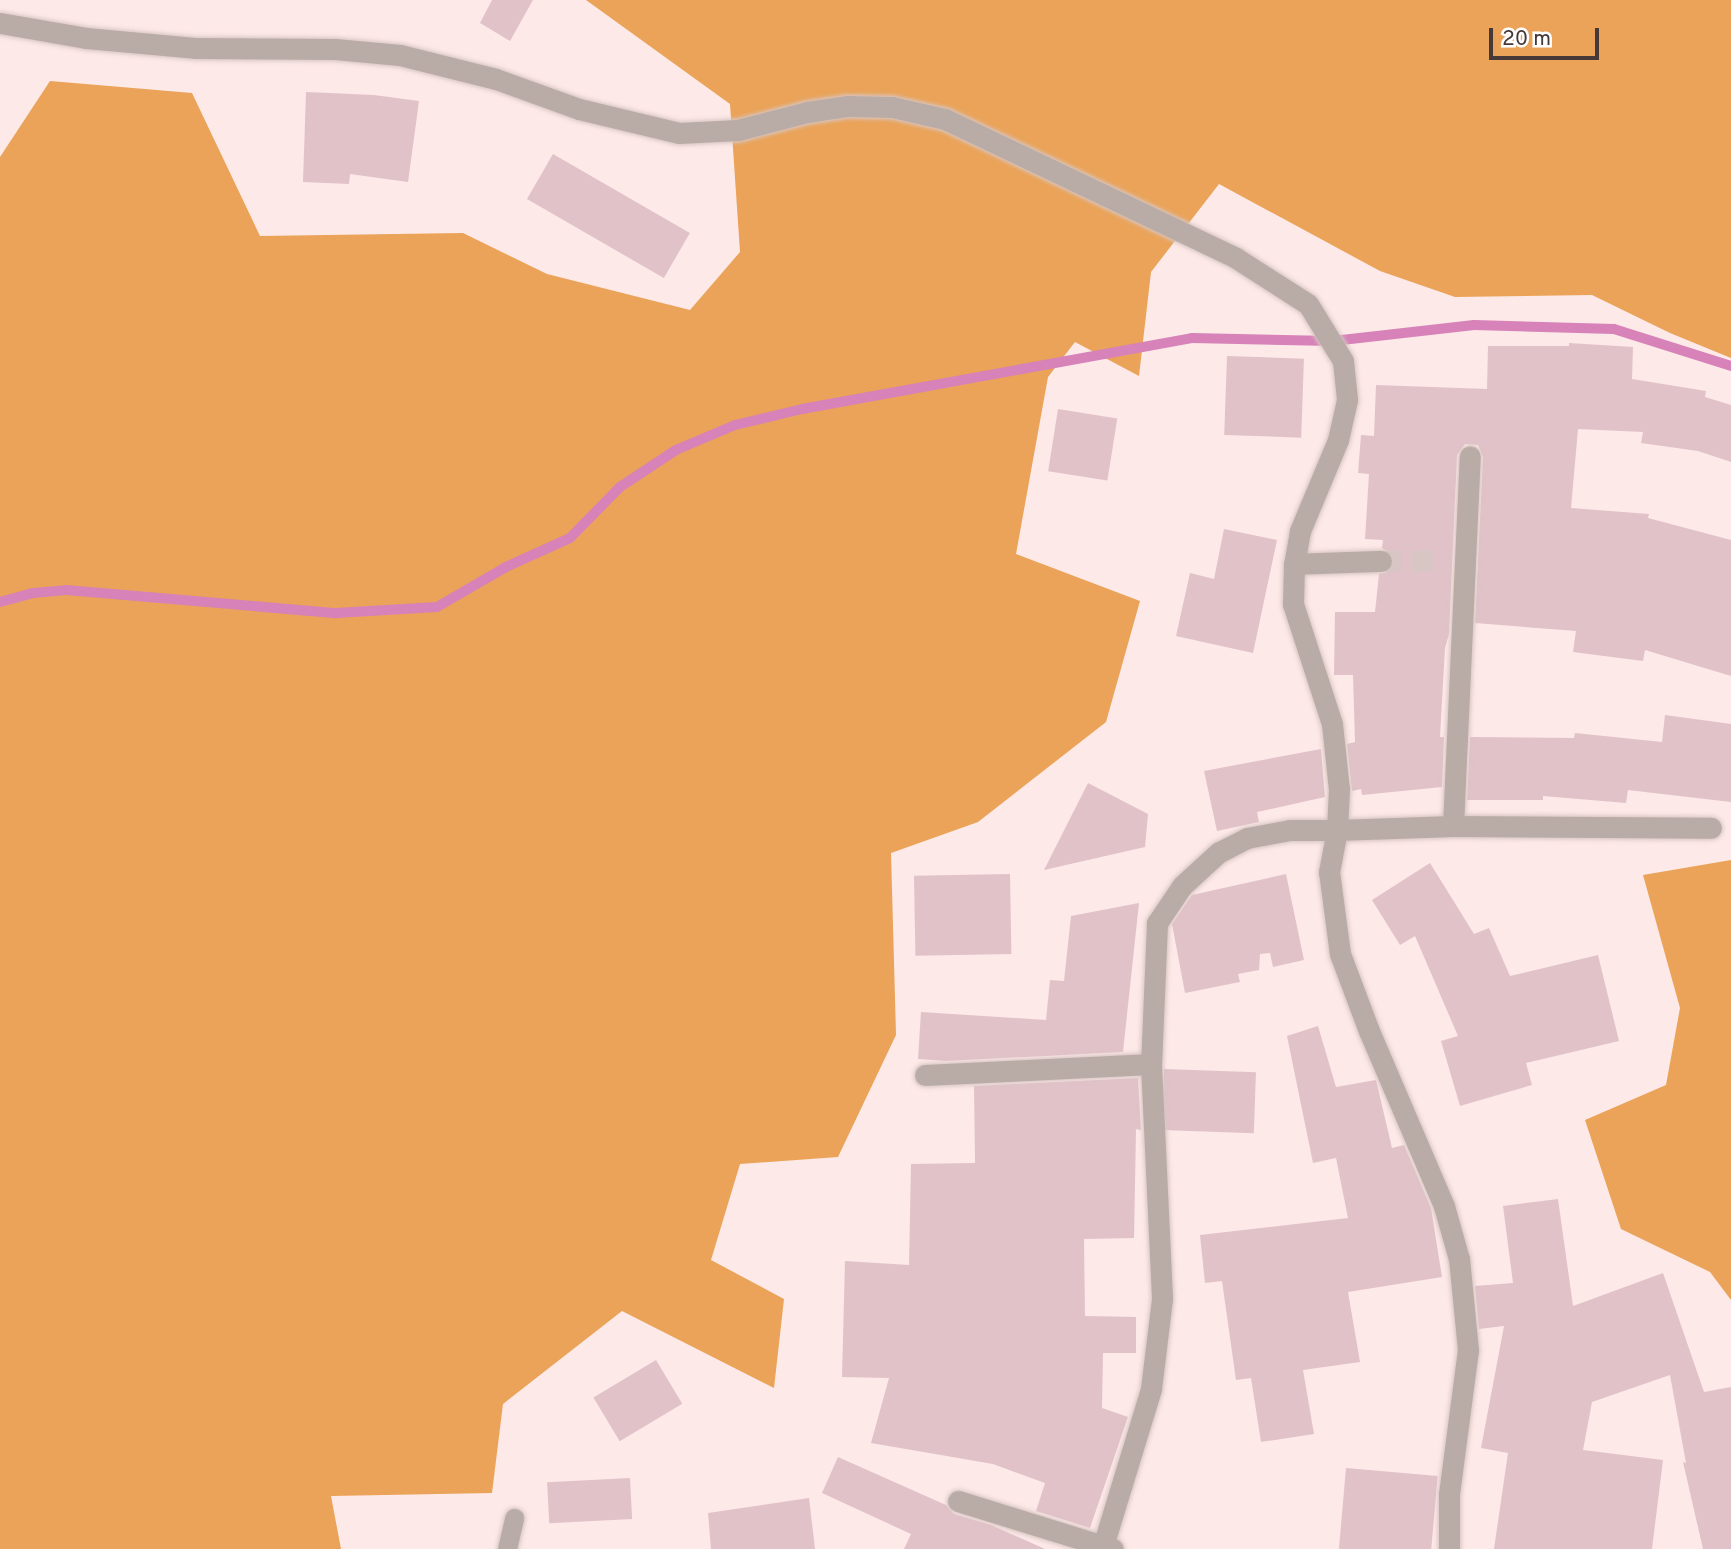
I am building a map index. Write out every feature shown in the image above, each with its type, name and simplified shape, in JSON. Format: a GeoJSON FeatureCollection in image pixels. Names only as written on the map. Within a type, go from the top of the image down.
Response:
{"type":"FeatureCollection","features":[{"type":"Feature","properties":{"kind":"street"},"geometry":{"type":"LineString","coordinates":[[0,23],[86,38],[195,48],[335,49],[400,55],[496,79],[579,109],[679,133],[738,130],[807,112],[847,106],[892,107],[932,116],[1002,144],[1153,221],[1236,258],[1308,304],[1343,361],[1347,400],[1338,440],[1300,531],[1294,564],[1293,604],[1332,724],[1339,789],[1337,830],[1329,872],[1340,954],[1369,1031],[1444,1206],[1461,1270],[1468,1350],[1449,1494],[1449,1549]]}},
{"type":"Feature","properties":{"kind":"street"},"geometry":{"type":"LineString","coordinates":[[1453,826],[1455,559],[1470,456]]}},
{"type":"Feature","properties":{"kind":"street"},"geometry":{"type":"LineString","coordinates":[[1294,564],[1381,561]]}},
{"type":"Feature","properties":{"kind":"street"},"geometry":{"type":"LineString","coordinates":[[958,1501],[1106,1548],[1151,1389],[1162,1299],[1151,1064],[1157,923],[1182,886],[1219,852],[1247,838],[1290,830],[1453,826],[1711,828]]}},
{"type":"Feature","properties":{"kind":"street"},"geometry":{"type":"LineString","coordinates":[[925,1074],[1151,1064]]}},
{"type":"Feature","properties":{"kind":"lane"},"geometry":{"type":"LineString","coordinates":[[507,1549],[513,1518]]}},
{"type":"Feature","properties":{"kind":"shaded area"},"geometry":{"type":"Polygon","coordinates":[[[586,0],[1731,0],[1731,358],[1670,333],[1592,295],[1455,297],[1380,271],[1219,184],[1151,272],[1139,376],[1075,342],[1048,377],[1016,554],[1140,601],[1106,722],[978,822],[891,853],[896,1035],[838,1157],[740,1164],[711,1260],[784,1299],[774,1388],[622,1311],[503,1404],[492,1493],[331,1496],[341,1549],[0,1549],[0,157],[50,81],[192,93],[260,236],[463,233],[547,274],[690,310],[740,252],[730,104],[586,0]]]}},
{"type":"Feature","properties":{"kind":"shaded area"},"geometry":{"type":"Polygon","coordinates":[[[1731,860],[1731,1300],[1710,1272],[1621,1229],[1585,1120],[1666,1085],[1680,1008],[1643,875],[1731,860]]]}},
{"type":"Feature","properties":{"kind":"building"},"geometry":{"type":"Polygon","coordinates":[[[492,0],[533,0],[510,41],[480,23],[492,0]]]}},
{"type":"Feature","properties":{"kind":"building"},"geometry":{"type":"Polygon","coordinates":[[[306,92],[374,95],[419,101],[408,182],[350,174],[349,184],[303,182],[306,92]]]}},
{"type":"Feature","properties":{"kind":"building"},"geometry":{"type":"Polygon","coordinates":[[[553,154],[690,233],[664,278],[527,199],[553,154]]]}},
{"type":"Feature","properties":{"kind":"building"},"geometry":{"type":"Polygon","coordinates":[[[1569,343],[1633,347],[1632,379],[1706,391],[1705,397],[1731,405],[1731,462],[1698,451],[1641,443],[1643,432],[1578,429],[1571,508],[1649,514],[1648,518],[1731,540],[1731,676],[1645,650],[1643,661],[1573,652],[1576,631],[1475,623],[1483,457],[1478,445],[1465,444],[1457,455],[1449,634],[1445,648],[1440,737],[1444,737],[1442,787],[1362,795],[1361,789],[1352,791],[1347,744],[1355,742],[1353,675],[1334,675],[1335,612],[1375,612],[1379,574],[1388,572],[1394,561],[1392,554],[1382,548],[1383,540],[1365,539],[1369,474],[1358,473],[1361,435],[1374,436],[1376,385],[1487,389],[1488,346],[1569,346],[1569,343]]]}},
{"type":"Feature","properties":{"kind":"building"},"geometry":{"type":"Polygon","coordinates":[[[1227,356],[1304,359],[1301,438],[1224,435],[1227,356]]]}},
{"type":"Feature","properties":{"kind":"building"},"geometry":{"type":"Polygon","coordinates":[[[1058,409],[1117,418],[1107,481],[1048,471],[1058,409]]]}},
{"type":"Feature","properties":{"kind":"building"},"geometry":{"type":"Polygon","coordinates":[[[1224,529],[1277,540],[1253,653],[1176,636],[1190,573],[1214,579],[1224,529]]]}},
{"type":"Feature","properties":{"kind":"building"},"geometry":{"type":"Polygon","coordinates":[[[1665,715],[1731,724],[1731,802],[1628,790],[1626,803],[1543,796],[1543,800],[1467,800],[1470,737],[1574,738],[1575,733],[1662,742],[1665,715]]]}},
{"type":"Feature","properties":{"kind":"building"},"geometry":{"type":"Polygon","coordinates":[[[1321,749],[1325,797],[1257,812],[1259,822],[1217,831],[1204,771],[1321,749]]]}},
{"type":"Feature","properties":{"kind":"building"},"geometry":{"type":"Polygon","coordinates":[[[1088,783],[1148,814],[1145,847],[1044,870],[1088,783]]]}},
{"type":"Feature","properties":{"kind":"building"},"geometry":{"type":"Polygon","coordinates":[[[1430,863],[1474,934],[1489,928],[1510,976],[1598,955],[1619,1041],[1526,1063],[1532,1085],[1460,1106],[1441,1041],[1458,1036],[1415,936],[1400,945],[1372,900],[1430,863]]]}},
{"type":"Feature","properties":{"kind":"building"},"geometry":{"type":"Polygon","coordinates":[[[1010,874],[1011,954],[915,956],[914,876],[1010,874]]]}},
{"type":"Feature","properties":{"kind":"building"},"geometry":{"type":"Polygon","coordinates":[[[1286,874],[1304,960],[1273,967],[1270,953],[1260,954],[1259,970],[1238,974],[1240,982],[1185,993],[1172,924],[1192,895],[1286,874]]]}},
{"type":"Feature","properties":{"kind":"building"},"geometry":{"type":"Polygon","coordinates":[[[1139,903],[1123,1052],[946,1061],[918,1059],[921,1012],[1046,1020],[1050,980],[1064,981],[1071,916],[1139,903]]]}},
{"type":"Feature","properties":{"kind":"building"},"geometry":{"type":"Polygon","coordinates":[[[1318,1026],[1336,1087],[1376,1080],[1392,1148],[1404,1145],[1431,1208],[1442,1277],[1348,1292],[1360,1362],[1303,1370],[1314,1434],[1261,1442],[1251,1378],[1236,1380],[1222,1281],[1205,1283],[1200,1235],[1348,1218],[1336,1158],[1313,1163],[1287,1036],[1318,1026]]]}},
{"type":"Feature","properties":{"kind":"building"},"geometry":{"type":"Polygon","coordinates":[[[1164,1069],[1256,1072],[1254,1133],[1162,1130],[1164,1069]]]}},
{"type":"Feature","properties":{"kind":"building"},"geometry":{"type":"Polygon","coordinates":[[[1138,1078],[1141,1130],[1136,1129],[1134,1238],[1084,1239],[1085,1316],[1136,1317],[1136,1353],[1103,1353],[1102,1408],[1128,1417],[1090,1528],[1036,1511],[1045,1483],[993,1464],[871,1443],[889,1378],[842,1377],[845,1261],[909,1265],[911,1164],[975,1163],[974,1086],[1138,1078]]]}},
{"type":"Feature","properties":{"kind":"building"},"geometry":{"type":"Polygon","coordinates":[[[1558,1199],[1573,1306],[1663,1273],[1704,1392],[1731,1387],[1731,1549],[1703,1549],[1683,1462],[1686,1463],[1670,1375],[1592,1402],[1583,1450],[1663,1460],[1652,1549],[1494,1549],[1508,1453],[1481,1448],[1504,1326],[1479,1329],[1475,1286],[1513,1283],[1503,1206],[1558,1199]]]}},
{"type":"Feature","properties":{"kind":"building"},"geometry":{"type":"Polygon","coordinates":[[[656,1360],[682,1404],[620,1441],[593,1398],[656,1360]]]}},
{"type":"Feature","properties":{"kind":"building"},"geometry":{"type":"Polygon","coordinates":[[[838,1457],[946,1505],[954,1514],[991,1525],[1045,1549],[904,1549],[911,1534],[822,1493],[838,1457]]]}},
{"type":"Feature","properties":{"kind":"building"},"geometry":{"type":"Polygon","coordinates":[[[1346,1468],[1438,1476],[1431,1549],[1339,1549],[1346,1468]]]}},
{"type":"Feature","properties":{"kind":"building"},"geometry":{"type":"Polygon","coordinates":[[[630,1478],[632,1519],[549,1523],[547,1482],[630,1478]]]}},
{"type":"Feature","properties":{"kind":"building"},"geometry":{"type":"Polygon","coordinates":[[[809,1498],[815,1549],[711,1549],[708,1513],[809,1498]]]}},
{"type":"Feature","properties":{"kind":"waterway"},"geometry":{"type":"LineString","coordinates":[[0,602],[33,593],[66,590],[336,613],[437,607],[506,567],[570,538],[620,487],[676,450],[735,425],[802,409],[1192,338],[1333,341],[1474,325],[1614,329],[1731,366]]}},
{"type":"Feature","properties":{"kind":"tunnel"},"geometry":{"type":"LineString","coordinates":[[1381,561],[1444,560]]}}]}
